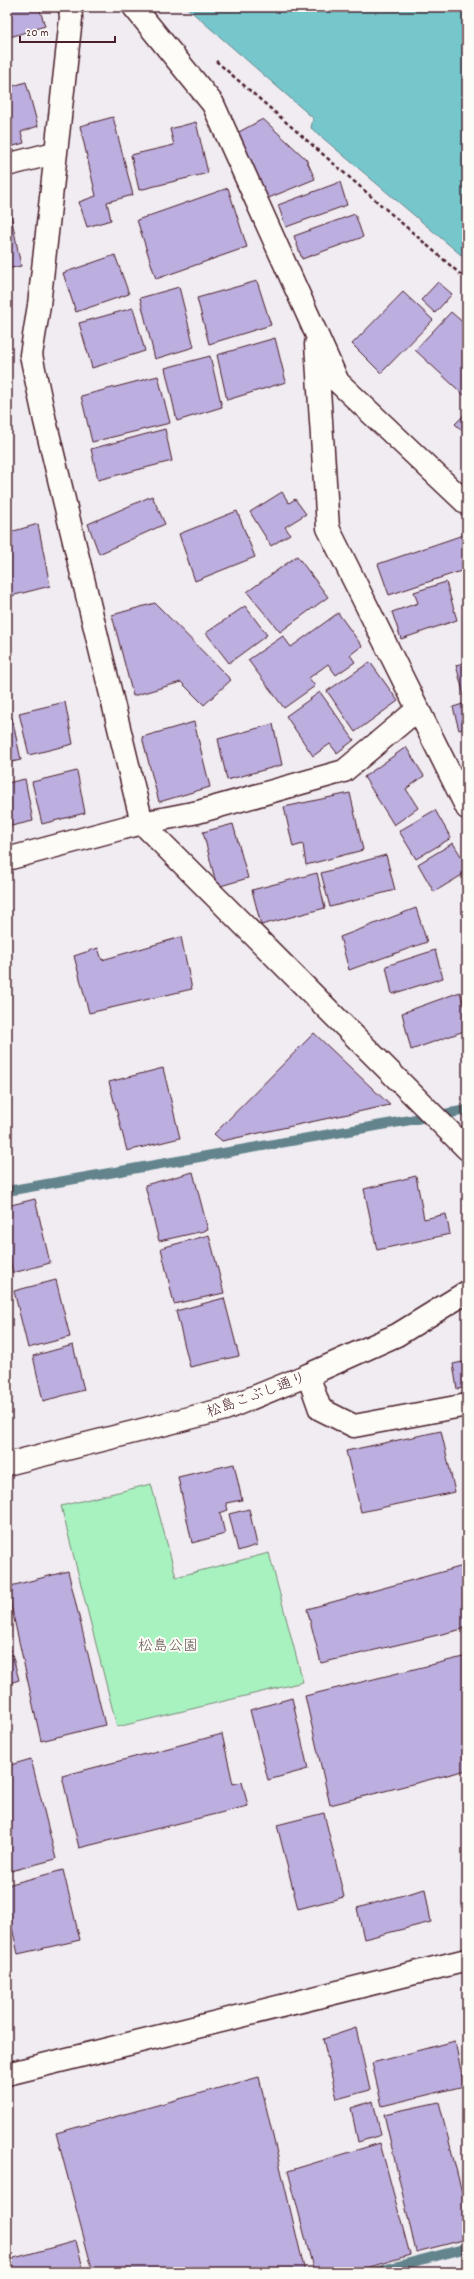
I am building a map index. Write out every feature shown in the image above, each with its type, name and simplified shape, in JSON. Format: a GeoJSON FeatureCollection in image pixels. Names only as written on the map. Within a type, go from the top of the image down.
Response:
{"type":"FeatureCollection","features":[{"type":"Feature","properties":{"kind":"street"},"geometry":{"type":"LineString","coordinates":[[70,7],[39,305],[31,355],[45,421],[142,823],[467,1149]]}},
{"type":"Feature","properties":{"kind":"street"},"geometry":{"type":"LineString","coordinates":[[134,7],[213,104],[338,382],[467,504]]}},
{"type":"Feature","properties":{"kind":"street"},"geometry":{"type":"LineString","coordinates":[[7,166],[54,153]]}},
{"type":"Feature","properties":{"kind":"street"},"geometry":{"type":"LineString","coordinates":[[315,330],[328,528],[467,808]]}},
{"type":"Feature","properties":{"kind":"street"},"geometry":{"type":"LineString","coordinates":[[7,859],[142,823],[198,812],[344,771],[418,709]]}},
{"type":"Feature","properties":{"kind":"street","name":"松島こぶし通り"},"geometry":{"type":"LineString","coordinates":[[7,1464],[225,1408],[308,1375],[397,1334],[467,1292]]}},
{"type":"Feature","properties":{"kind":"street"},"geometry":{"type":"LineString","coordinates":[[308,1375],[320,1409],[354,1426],[467,1405]]}},
{"type":"Feature","properties":{"kind":"street"},"geometry":{"type":"LineString","coordinates":[[7,2074],[467,1960]]}},
{"type":"Feature","properties":{"kind":"path"},"geometry":{"type":"LineString","coordinates":[[212,57],[467,280]]}},
{"type":"Feature","properties":{"kind":"green space","name":"松島公園"},"geometry":{"type":"Polygon","coordinates":[[[151,1484],[176,1577],[269,1553],[303,1682],[117,1727],[61,1506],[151,1484]]]}},
{"type":"Feature","properties":{"kind":"water"},"geometry":{"type":"Polygon","coordinates":[[[186,7],[467,7],[467,260],[311,128],[313,118],[186,7]]]}},
{"type":"Feature","properties":{"kind":"building"},"geometry":{"type":"Polygon","coordinates":[[[7,7],[39,7],[45,26],[7,38],[7,7]]]}},
{"type":"Feature","properties":{"kind":"building"},"geometry":{"type":"Polygon","coordinates":[[[26,82],[38,126],[21,132],[24,143],[7,148],[7,88],[26,82]]]}},
{"type":"Feature","properties":{"kind":"building"},"geometry":{"type":"Polygon","coordinates":[[[113,117],[133,195],[107,202],[111,220],[87,227],[79,202],[96,196],[80,126],[113,117]]]}},
{"type":"Feature","properties":{"kind":"building"},"geometry":{"type":"Polygon","coordinates":[[[263,119],[306,159],[315,179],[266,199],[237,133],[263,119]]]}},
{"type":"Feature","properties":{"kind":"building"},"geometry":{"type":"Polygon","coordinates":[[[196,122],[208,173],[139,190],[131,155],[174,145],[170,129],[196,122]]]}},
{"type":"Feature","properties":{"kind":"building"},"geometry":{"type":"Polygon","coordinates":[[[340,182],[347,205],[286,227],[278,205],[340,182]]]}},
{"type":"Feature","properties":{"kind":"building"},"geometry":{"type":"Polygon","coordinates":[[[228,188],[247,247],[156,279],[137,220],[228,188]]]}},
{"type":"Feature","properties":{"kind":"building"},"geometry":{"type":"Polygon","coordinates":[[[7,200],[21,266],[7,269],[7,200]]]}},
{"type":"Feature","properties":{"kind":"building"},"geometry":{"type":"Polygon","coordinates":[[[355,214],[363,237],[302,259],[294,236],[355,214]]]}},
{"type":"Feature","properties":{"kind":"building"},"geometry":{"type":"Polygon","coordinates":[[[115,255],[129,294],[76,312],[63,273],[115,255]]]}},
{"type":"Feature","properties":{"kind":"building"},"geometry":{"type":"Polygon","coordinates":[[[257,281],[271,325],[209,344],[197,298],[257,281]]]}},
{"type":"Feature","properties":{"kind":"building"},"geometry":{"type":"Polygon","coordinates":[[[438,282],[452,294],[435,313],[421,300],[438,282]]]}},
{"type":"Feature","properties":{"kind":"building"},"geometry":{"type":"Polygon","coordinates":[[[179,287],[194,347],[155,359],[140,298],[179,287]]]}},
{"type":"Feature","properties":{"kind":"building"},"geometry":{"type":"Polygon","coordinates":[[[403,292],[433,320],[381,373],[352,344],[403,292]]]}},
{"type":"Feature","properties":{"kind":"building"},"geometry":{"type":"Polygon","coordinates":[[[133,308],[145,351],[92,368],[79,323],[133,308]]]}},
{"type":"Feature","properties":{"kind":"building"},"geometry":{"type":"Polygon","coordinates":[[[451,312],[467,326],[467,398],[415,350],[451,312]]]}},
{"type":"Feature","properties":{"kind":"building"},"geometry":{"type":"Polygon","coordinates":[[[275,338],[286,382],[227,400],[217,355],[275,338]]]}},
{"type":"Feature","properties":{"kind":"building"},"geometry":{"type":"Polygon","coordinates":[[[210,356],[222,407],[177,421],[165,368],[210,356]]]}},
{"type":"Feature","properties":{"kind":"building"},"geometry":{"type":"Polygon","coordinates":[[[158,376],[170,423],[92,442],[81,396],[158,376]]]}},
{"type":"Feature","properties":{"kind":"building"},"geometry":{"type":"Polygon","coordinates":[[[467,412],[467,435],[455,424],[467,412]]]}},
{"type":"Feature","properties":{"kind":"building"},"geometry":{"type":"Polygon","coordinates":[[[165,429],[172,461],[98,480],[91,449],[165,429]]]}},
{"type":"Feature","properties":{"kind":"building"},"geometry":{"type":"Polygon","coordinates":[[[282,492],[289,503],[295,499],[306,514],[285,527],[290,534],[271,546],[250,512],[282,492]]]}},
{"type":"Feature","properties":{"kind":"building"},"geometry":{"type":"Polygon","coordinates":[[[152,496],[165,524],[99,554],[88,524],[152,496]]]}},
{"type":"Feature","properties":{"kind":"building"},"geometry":{"type":"Polygon","coordinates":[[[237,511],[255,557],[195,581],[179,534],[237,511]]]}},
{"type":"Feature","properties":{"kind":"building"},"geometry":{"type":"Polygon","coordinates":[[[38,524],[50,586],[7,597],[7,533],[38,524]]]}},
{"type":"Feature","properties":{"kind":"building"},"geometry":{"type":"Polygon","coordinates":[[[466,534],[467,569],[389,595],[378,564],[466,534]]]}},
{"type":"Feature","properties":{"kind":"building"},"geometry":{"type":"Polygon","coordinates":[[[297,556],[328,597],[280,632],[247,592],[297,556]]]}},
{"type":"Feature","properties":{"kind":"building"},"geometry":{"type":"Polygon","coordinates":[[[446,582],[457,620],[401,639],[392,612],[418,603],[414,592],[446,582]]]}},
{"type":"Feature","properties":{"kind":"building"},"geometry":{"type":"Polygon","coordinates":[[[155,603],[231,680],[204,705],[181,682],[133,696],[112,615],[155,603]]]}},
{"type":"Feature","properties":{"kind":"building"},"geometry":{"type":"Polygon","coordinates":[[[245,606],[267,635],[229,663],[206,633],[245,606]]]}},
{"type":"Feature","properties":{"kind":"building"},"geometry":{"type":"Polygon","coordinates":[[[338,613],[362,646],[350,655],[355,662],[336,675],[328,664],[309,678],[315,686],[284,708],[248,660],[283,636],[291,647],[338,613]]]}},
{"type":"Feature","properties":{"kind":"building"},"geometry":{"type":"Polygon","coordinates":[[[370,662],[398,701],[355,732],[327,691],[370,662]]]}},
{"type":"Feature","properties":{"kind":"building"},"geometry":{"type":"Polygon","coordinates":[[[467,662],[467,728],[459,730],[453,707],[466,703],[456,665],[467,662]]]}},
{"type":"Feature","properties":{"kind":"building"},"geometry":{"type":"Polygon","coordinates":[[[320,692],[354,740],[337,753],[330,744],[313,756],[286,716],[320,692]]]}},
{"type":"Feature","properties":{"kind":"building"},"geometry":{"type":"Polygon","coordinates":[[[65,702],[73,744],[29,755],[19,713],[65,702]]]}},
{"type":"Feature","properties":{"kind":"building"},"geometry":{"type":"Polygon","coordinates":[[[12,718],[21,760],[7,763],[7,719],[12,718]]]}},
{"type":"Feature","properties":{"kind":"building"},"geometry":{"type":"Polygon","coordinates":[[[194,722],[210,787],[159,802],[142,737],[194,722]]]}},
{"type":"Feature","properties":{"kind":"building"},"geometry":{"type":"Polygon","coordinates":[[[273,724],[282,765],[227,780],[218,739],[273,724]]]}},
{"type":"Feature","properties":{"kind":"building"},"geometry":{"type":"Polygon","coordinates":[[[406,747],[424,776],[406,789],[418,808],[394,825],[364,777],[406,747]]]}},
{"type":"Feature","properties":{"kind":"building"},"geometry":{"type":"Polygon","coordinates":[[[77,771],[85,813],[42,824],[32,782],[77,771]]]}},
{"type":"Feature","properties":{"kind":"building"},"geometry":{"type":"Polygon","coordinates":[[[25,779],[33,821],[7,827],[7,783],[25,779]]]}},
{"type":"Feature","properties":{"kind":"building"},"geometry":{"type":"Polygon","coordinates":[[[350,793],[363,850],[306,865],[303,844],[293,847],[284,807],[350,793]]]}},
{"type":"Feature","properties":{"kind":"building"},"geometry":{"type":"Polygon","coordinates":[[[435,810],[451,838],[416,859],[399,831],[435,810]]]}},
{"type":"Feature","properties":{"kind":"building"},"geometry":{"type":"Polygon","coordinates":[[[233,824],[248,878],[217,887],[203,832],[233,824]]]}},
{"type":"Feature","properties":{"kind":"building"},"geometry":{"type":"Polygon","coordinates":[[[453,843],[467,866],[467,872],[434,892],[418,864],[453,843]]]}},
{"type":"Feature","properties":{"kind":"building"},"geometry":{"type":"Polygon","coordinates":[[[386,855],[395,890],[330,907],[321,873],[386,855]]]}},
{"type":"Feature","properties":{"kind":"building"},"geometry":{"type":"Polygon","coordinates":[[[317,873],[325,908],[261,925],[252,890],[317,873]]]}},
{"type":"Feature","properties":{"kind":"building"},"geometry":{"type":"Polygon","coordinates":[[[416,908],[427,942],[349,970],[340,937],[416,908]]]}},
{"type":"Feature","properties":{"kind":"building"},"geometry":{"type":"Polygon","coordinates":[[[181,937],[192,989],[89,1013],[74,956],[98,948],[102,960],[181,937]]]}},
{"type":"Feature","properties":{"kind":"building"},"geometry":{"type":"Polygon","coordinates":[[[435,950],[443,978],[392,994],[386,966],[435,950]]]}},
{"type":"Feature","properties":{"kind":"building"},"geometry":{"type":"Polygon","coordinates":[[[460,992],[467,1015],[467,1030],[411,1050],[402,1013],[460,992]]]}},
{"type":"Feature","properties":{"kind":"building"},"geometry":{"type":"Polygon","coordinates":[[[314,1033],[390,1105],[222,1141],[214,1134],[314,1033]]]}},
{"type":"Feature","properties":{"kind":"building"},"geometry":{"type":"Polygon","coordinates":[[[163,1068],[180,1138],[127,1151],[109,1082],[163,1068]]]}},
{"type":"Feature","properties":{"kind":"building"},"geometry":{"type":"Polygon","coordinates":[[[193,1172],[208,1230],[159,1241],[145,1185],[193,1172]]]}},
{"type":"Feature","properties":{"kind":"building"},"geometry":{"type":"Polygon","coordinates":[[[416,1176],[424,1219],[446,1214],[450,1234],[377,1250],[364,1189],[416,1176]]]}},
{"type":"Feature","properties":{"kind":"building"},"geometry":{"type":"Polygon","coordinates":[[[35,1199],[50,1263],[13,1273],[7,1247],[7,1206],[35,1199]]]}},
{"type":"Feature","properties":{"kind":"building"},"geometry":{"type":"Polygon","coordinates":[[[209,1235],[224,1293],[174,1304],[161,1248],[209,1235]]]}},
{"type":"Feature","properties":{"kind":"building"},"geometry":{"type":"Polygon","coordinates":[[[56,1280],[70,1337],[28,1348],[14,1291],[56,1280]]]}},
{"type":"Feature","properties":{"kind":"building"},"geometry":{"type":"Polygon","coordinates":[[[224,1298],[239,1356],[190,1367],[176,1311],[224,1298]]]}},
{"type":"Feature","properties":{"kind":"building"},"geometry":{"type":"Polygon","coordinates":[[[73,1345],[84,1390],[43,1401],[33,1356],[73,1345]]]}},
{"type":"Feature","properties":{"kind":"building"},"geometry":{"type":"Polygon","coordinates":[[[467,1361],[467,1387],[457,1389],[453,1364],[467,1361]]]}},
{"type":"Feature","properties":{"kind":"building"},"geometry":{"type":"Polygon","coordinates":[[[7,1369],[10,1383],[7,1384],[7,1369]]]}},
{"type":"Feature","properties":{"kind":"building"},"geometry":{"type":"Polygon","coordinates":[[[441,1431],[455,1492],[361,1512],[346,1451],[441,1431]]]}},
{"type":"Feature","properties":{"kind":"building"},"geometry":{"type":"Polygon","coordinates":[[[234,1464],[242,1500],[226,1503],[228,1510],[220,1513],[225,1534],[192,1543],[178,1477],[234,1464]]]}},
{"type":"Feature","properties":{"kind":"building"},"geometry":{"type":"Polygon","coordinates":[[[249,1509],[257,1545],[238,1551],[229,1514],[249,1509]]]}},
{"type":"Feature","properties":{"kind":"building"},"geometry":{"type":"Polygon","coordinates":[[[467,1565],[467,1628],[321,1663],[307,1609],[467,1565]]]}},
{"type":"Feature","properties":{"kind":"building"},"geometry":{"type":"Polygon","coordinates":[[[68,1571],[105,1725],[41,1741],[7,1587],[68,1571]]]}},
{"type":"Feature","properties":{"kind":"building"},"geometry":{"type":"Polygon","coordinates":[[[7,1635],[19,1680],[7,1684],[7,1635]]]}},
{"type":"Feature","properties":{"kind":"building"},"geometry":{"type":"Polygon","coordinates":[[[467,1656],[467,1770],[330,1805],[305,1696],[467,1656]]]}},
{"type":"Feature","properties":{"kind":"building"},"geometry":{"type":"Polygon","coordinates":[[[292,1698],[308,1769],[268,1780],[250,1710],[292,1698]]]}},
{"type":"Feature","properties":{"kind":"building"},"geometry":{"type":"Polygon","coordinates":[[[222,1734],[233,1784],[242,1782],[248,1806],[79,1848],[62,1776],[222,1734]]]}},
{"type":"Feature","properties":{"kind":"building"},"geometry":{"type":"Polygon","coordinates":[[[31,1759],[56,1859],[7,1872],[7,1766],[31,1759]]]}},
{"type":"Feature","properties":{"kind":"building"},"geometry":{"type":"Polygon","coordinates":[[[324,1813],[344,1897],[298,1909],[277,1825],[324,1813]]]}},
{"type":"Feature","properties":{"kind":"building"},"geometry":{"type":"Polygon","coordinates":[[[63,1870],[80,1940],[18,1954],[7,1906],[7,1885],[63,1870]]]}},
{"type":"Feature","properties":{"kind":"building"},"geometry":{"type":"Polygon","coordinates":[[[425,1889],[431,1922],[364,1939],[357,1908],[425,1889]]]}},
{"type":"Feature","properties":{"kind":"building"},"geometry":{"type":"Polygon","coordinates":[[[7,1957],[12,1977],[7,1979],[7,1957]]]}},
{"type":"Feature","properties":{"kind":"building"},"geometry":{"type":"Polygon","coordinates":[[[356,2028],[370,2090],[337,2099],[323,2039],[356,2028]]]}},
{"type":"Feature","properties":{"kind":"building"},"geometry":{"type":"Polygon","coordinates":[[[455,2041],[464,2086],[382,2106],[372,2063],[455,2041]]]}},
{"type":"Feature","properties":{"kind":"building"},"geometry":{"type":"Polygon","coordinates":[[[259,2077],[305,2272],[93,2272],[56,2133],[259,2077]]]}},
{"type":"Feature","properties":{"kind":"building"},"geometry":{"type":"Polygon","coordinates":[[[373,2101],[381,2135],[358,2142],[351,2108],[373,2101]]]}},
{"type":"Feature","properties":{"kind":"building"},"geometry":{"type":"Polygon","coordinates":[[[439,2102],[467,2212],[467,2239],[416,2252],[384,2114],[439,2102]]]}},
{"type":"Feature","properties":{"kind":"building"},"geometry":{"type":"Polygon","coordinates":[[[380,2143],[410,2255],[353,2272],[314,2272],[288,2171],[380,2143]]]}},
{"type":"Feature","properties":{"kind":"building"},"geometry":{"type":"Polygon","coordinates":[[[76,2241],[84,2272],[7,2272],[7,2260],[76,2241]]]}},
{"type":"Feature","properties":{"kind":"waterway"},"geometry":{"type":"LineString","coordinates":[[7,1191],[467,1110]]}},
{"type":"Feature","properties":{"kind":"waterway"},"geometry":{"type":"LineString","coordinates":[[375,2272],[467,2248]]}}]}
